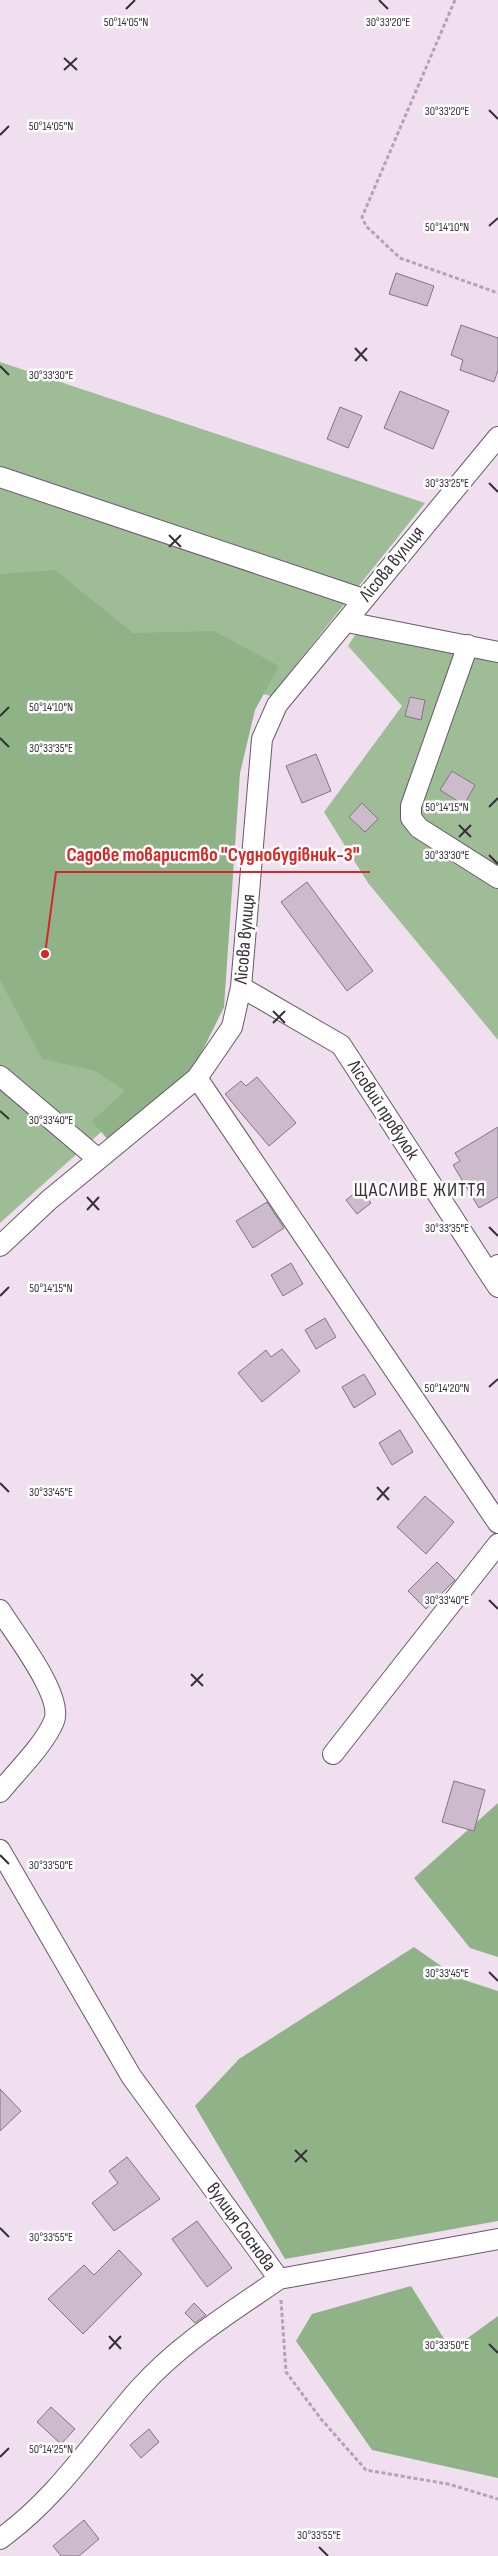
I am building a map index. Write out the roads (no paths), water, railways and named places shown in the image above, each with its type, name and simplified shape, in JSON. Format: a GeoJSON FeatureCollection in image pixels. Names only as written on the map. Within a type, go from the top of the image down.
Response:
{"type":"FeatureCollection","features":[{"type":"Feature","properties":{"kind":"street","name":"Лісова вулиця"},"geometry":{"type":"LineString","coordinates":[[0,1246],[98,1159],[197,1078],[232,1027],[241,987],[262,739],[277,705],[498,437]]}},
{"type":"Feature","properties":{"kind":"street"},"geometry":{"type":"LineString","coordinates":[[0,477],[363,600]]}},
{"type":"Feature","properties":{"kind":"street"},"geometry":{"type":"LineString","coordinates":[[347,622],[498,652]]}},
{"type":"Feature","properties":{"kind":"street"},"geometry":{"type":"LineString","coordinates":[[468,645],[411,806],[411,818],[419,828],[498,878]]}},
{"type":"Feature","properties":{"kind":"street","name":"Лісовий провулок"},"geometry":{"type":"LineString","coordinates":[[241,987],[342,1045],[495,1275]]}},
{"type":"Feature","properties":{"kind":"street"},"geometry":{"type":"LineString","coordinates":[[0,1076],[98,1159]]}},
{"type":"Feature","properties":{"kind":"street"},"geometry":{"type":"LineString","coordinates":[[197,1078],[498,1522]]}},
{"type":"Feature","properties":{"kind":"street"},"geometry":{"type":"LineString","coordinates":[[333,1754],[498,1544]]}},
{"type":"Feature","properties":{"kind":"street"},"geometry":{"type":"LineString","coordinates":[[0,1610],[47,1686],[56,1710],[54,1722],[43,1739],[0,1792]]}},
{"type":"Feature","properties":{"kind":"street","name":"вулиця Соснова"},"geometry":{"type":"LineString","coordinates":[[0,1850],[131,2076],[279,2279],[195,2337],[140,2388],[58,2489],[27,2520],[0,2539]]}},
{"type":"Feature","properties":{"kind":"street"},"geometry":{"type":"LineString","coordinates":[[279,2279],[498,2239]]}},
{"type":"Feature","properties":{"kind":"place","name":"Садове товариство \"Суднобудівник-3\""},"geometry":{"type":"Point","coordinates":[45,954]}},
{"type":"Feature","properties":{"kind":"district","name":"ЩАСЛИВЕ ЖИТТЯ"},"geometry":{"type":"Point","coordinates":[420,1190]}}]}
